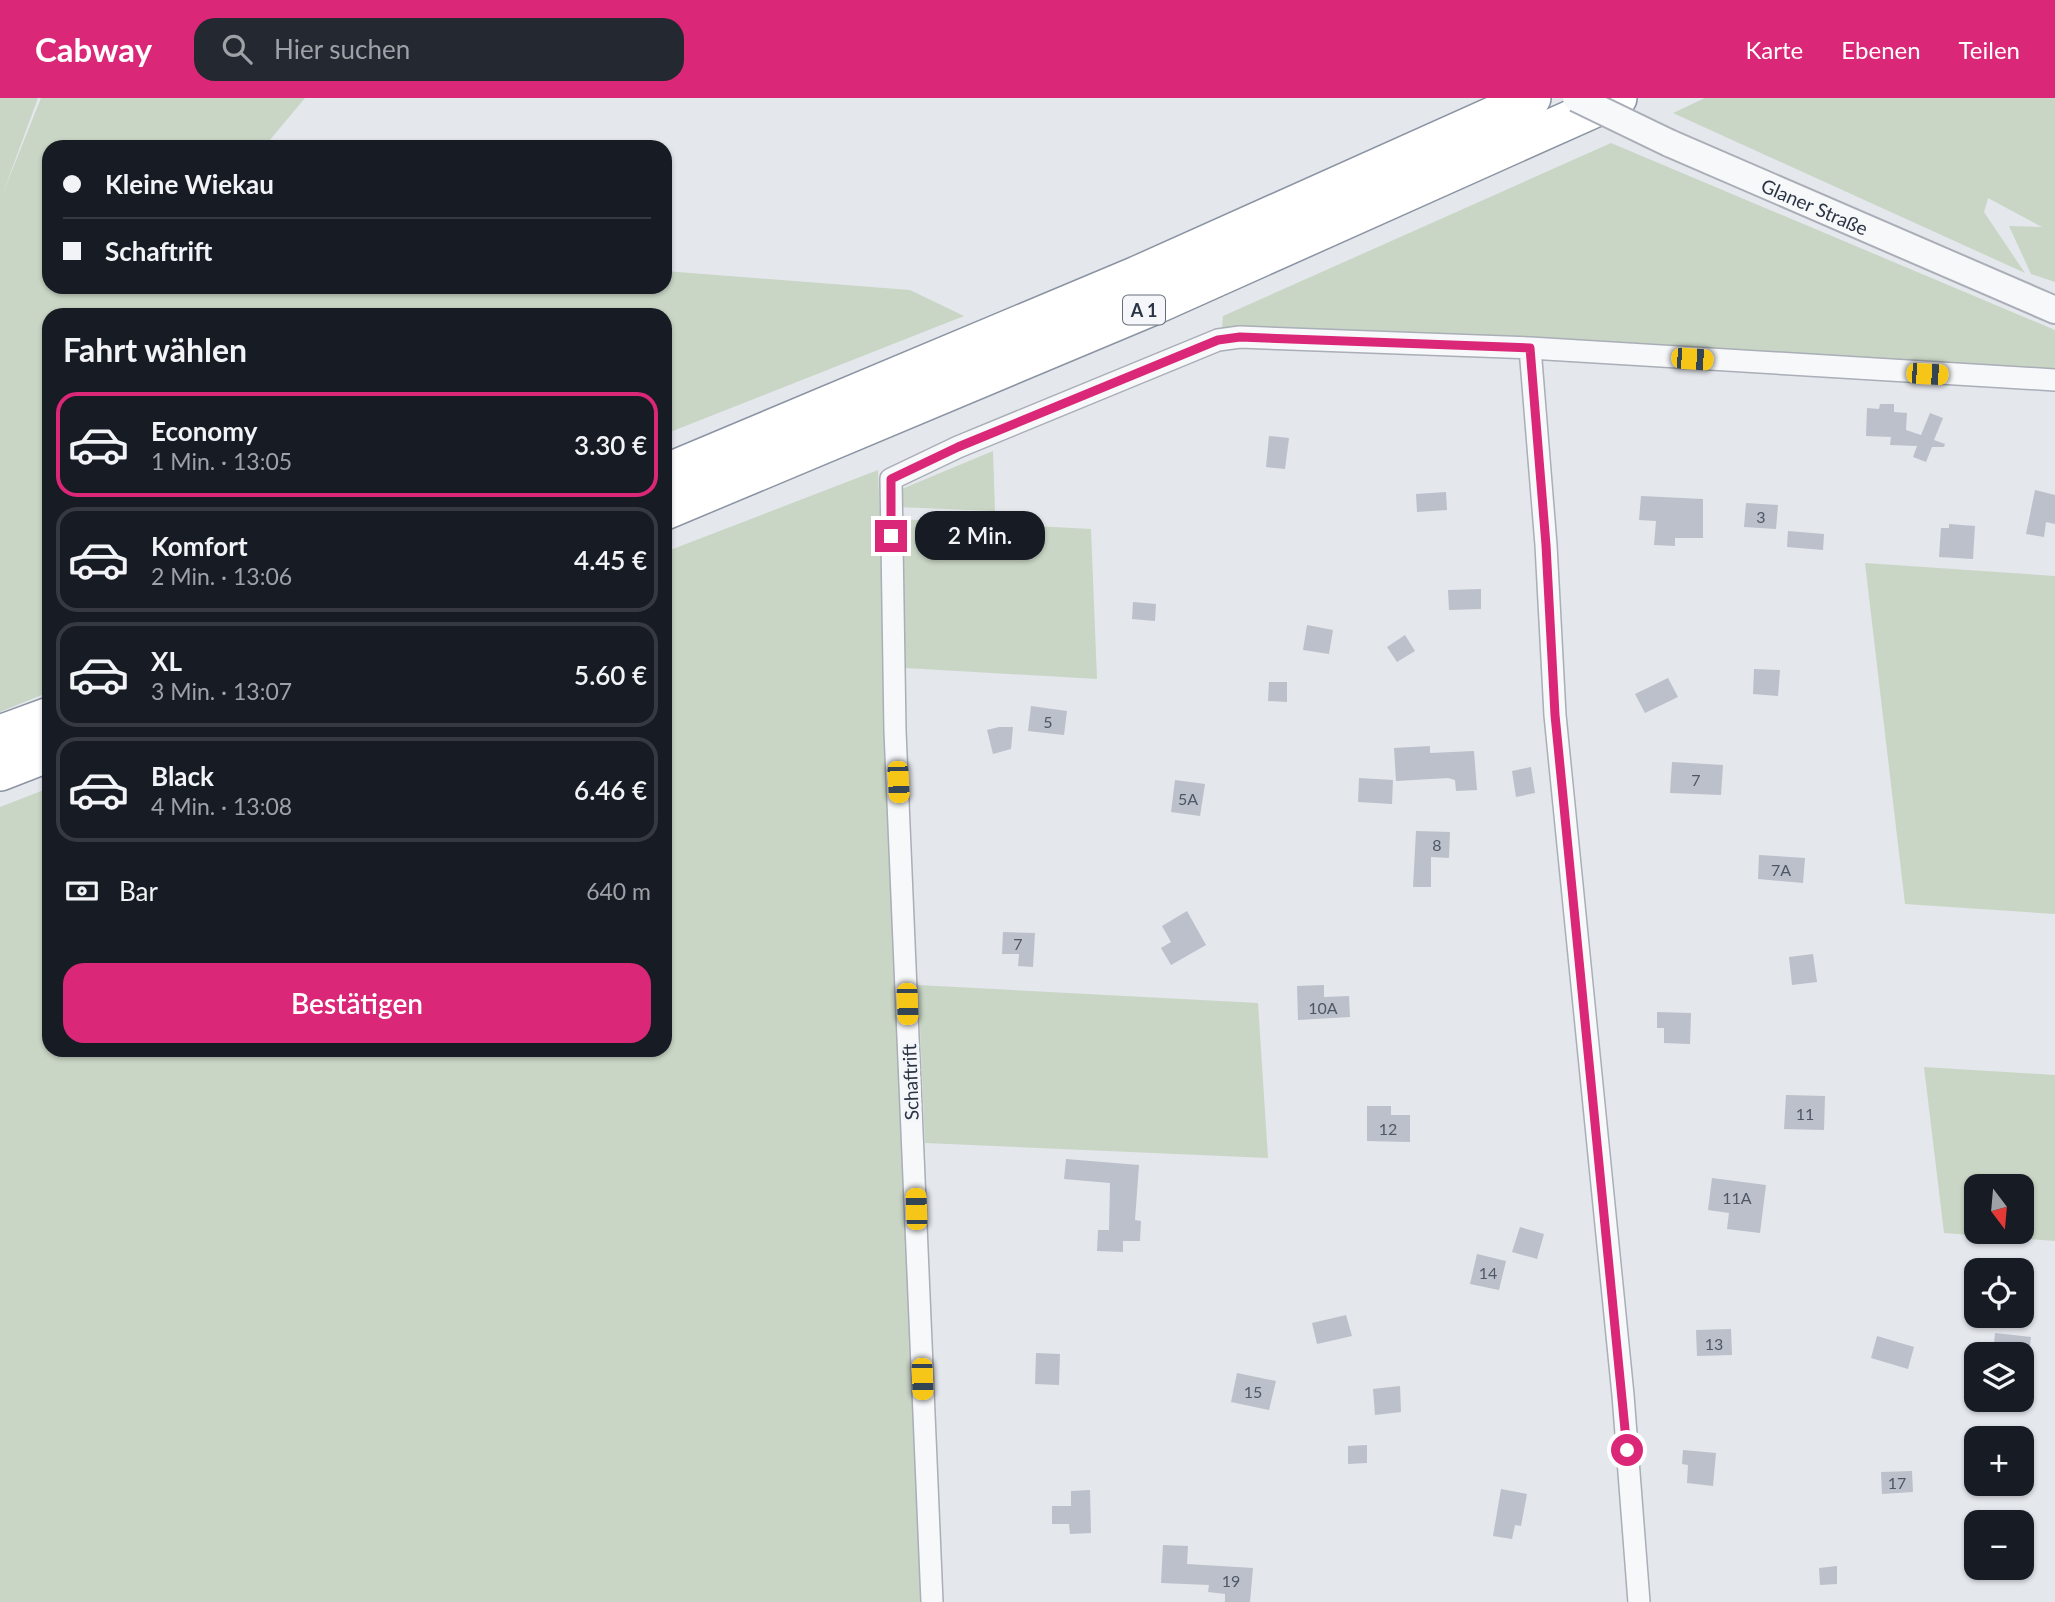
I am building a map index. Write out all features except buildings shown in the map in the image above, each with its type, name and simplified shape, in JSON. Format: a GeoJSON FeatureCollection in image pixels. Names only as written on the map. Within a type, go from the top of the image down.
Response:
{"type":"FeatureCollection","features":[{"type":"Feature","properties":{"kind":"highway","name":"A 1"},"geometry":{"type":"LineString","coordinates":[[672,470],[1137,275],[1532,98]]}},
{"type":"Feature","properties":{"kind":"highway","name":"A 1"},"geometry":{"type":"LineString","coordinates":[[672,508],[1149,308],[1618,98]]}},
{"type":"Feature","properties":{"kind":"highway"},"geometry":{"type":"LineString","coordinates":[[0,734],[42,719]]}},
{"type":"Feature","properties":{"kind":"highway"},"geometry":{"type":"LineString","coordinates":[[0,772],[42,756]]}},
{"type":"Feature","properties":{"kind":"street","name":"Glaner Straße"},"geometry":{"type":"LineString","coordinates":[[1576,98],[1670,143],[2055,310]]}},
{"type":"Feature","properties":{"kind":"street","name":"Schaftrift"},"geometry":{"type":"LineString","coordinates":[[932,1602],[895,731],[891,479],[958,447],[1218,340],[1240,337],[1530,348]]}},
{"type":"Feature","properties":{"kind":"street"},"geometry":{"type":"LineString","coordinates":[[1639,1602],[1623,1395],[1555,715],[1546,545],[1530,348],[2055,380]]}},
{"type":"Feature","properties":{"kind":"green space"},"geometry":{"type":"Polygon","coordinates":[[[0,98],[38,98],[3,193],[41,98],[305,98],[270,140],[42,140],[42,294],[672,294],[672,272],[910,290],[964,316],[672,431],[672,308],[42,308],[42,695],[0,712],[0,98]]]}},
{"type":"Feature","properties":{"kind":"green space"},"geometry":{"type":"Polygon","coordinates":[[[1705,98],[2055,98],[2055,282],[2031,274],[2009,226],[2042,227],[1988,198],[1984,212],[2025,273],[1673,113],[1705,98]]]}},
{"type":"Feature","properties":{"kind":"green space"},"geometry":{"type":"Polygon","coordinates":[[[1611,143],[2055,330],[2055,370],[1222,328],[1223,316],[1611,143]]]}},
{"type":"Feature","properties":{"kind":"green space"},"geometry":{"type":"Polygon","coordinates":[[[993,451],[995,511],[898,507],[897,491],[993,451]]]}},
{"type":"Feature","properties":{"kind":"green space"},"geometry":{"type":"Polygon","coordinates":[[[878,470],[923,1602],[0,1602],[0,807],[42,791],[42,1057],[672,1057],[672,549],[878,470]]]}},
{"type":"Feature","properties":{"kind":"green space"},"geometry":{"type":"Polygon","coordinates":[[[899,519],[1091,529],[1097,679],[905,668],[899,519]]]}},
{"type":"Feature","properties":{"kind":"green space"},"geometry":{"type":"Polygon","coordinates":[[[1865,563],[2055,576],[2055,914],[1905,904],[1865,563]]]}},
{"type":"Feature","properties":{"kind":"green space"},"geometry":{"type":"Polygon","coordinates":[[[918,985],[1258,1003],[1268,1158],[925,1143],[918,985]]]}},
{"type":"Feature","properties":{"kind":"green space"},"geometry":{"type":"Polygon","coordinates":[[[1924,1067],[2055,1075],[2055,1241],[2034,1239],[2034,1174],[1964,1174],[1964,1234],[1944,1233],[1924,1067]]]}},
{"type":"Feature","properties":{"kind":"route"},"geometry":{"type":"LineString","coordinates":[[891,536],[891,479],[958,447],[1218,340],[1240,337],[1530,348],[1546,545],[1555,715],[1627,1450]]}}]}
